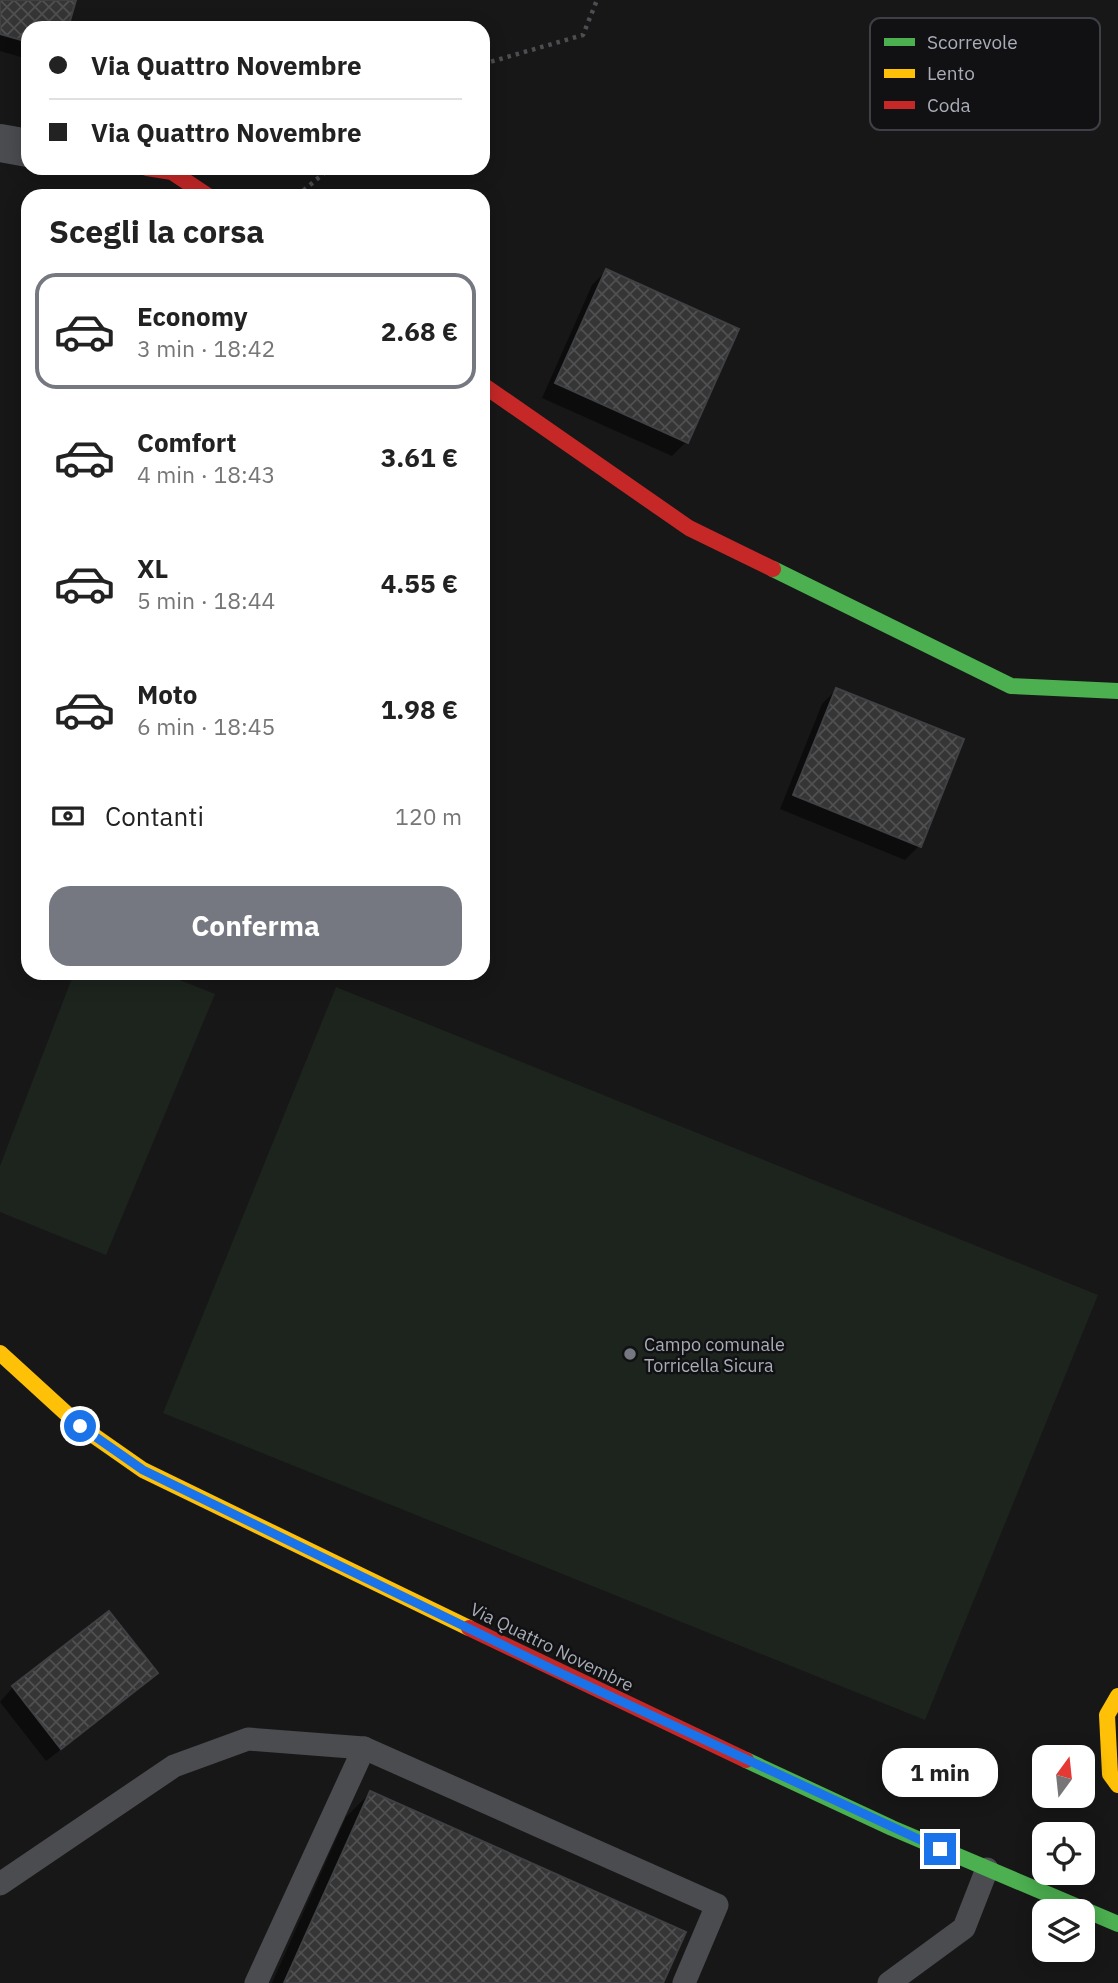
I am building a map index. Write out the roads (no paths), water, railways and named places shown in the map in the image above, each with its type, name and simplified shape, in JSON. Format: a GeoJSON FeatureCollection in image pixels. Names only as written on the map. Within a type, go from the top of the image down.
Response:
{"type":"FeatureCollection","features":[{"type":"Feature","properties":{"kind":"main road"},"geometry":{"type":"LineString","coordinates":[[176,175],[198,189]]}},
{"type":"Feature","properties":{"kind":"main road"},"geometry":{"type":"LineString","coordinates":[[490,390],[689,528],[1011,686],[1118,691]]}},
{"type":"Feature","properties":{"kind":"main road","name":"Via Quattro Novembre"},"geometry":{"type":"LineString","coordinates":[[0,1353],[80,1426],[143,1470],[556,1671],[892,1828],[1118,1924]]}},
{"type":"Feature","properties":{"kind":"main road"},"geometry":{"type":"LineString","coordinates":[[1118,1696],[1108,1715],[1110,1774],[1118,1785]]}},
{"type":"Feature","properties":{"kind":"street"},"geometry":{"type":"LineString","coordinates":[[0,143],[21,147]]}},
{"type":"Feature","properties":{"kind":"lane"},"geometry":{"type":"LineString","coordinates":[[0,1884],[174,1766],[248,1739],[364,1748],[717,1905],[684,1983]]}},
{"type":"Feature","properties":{"kind":"lane"},"geometry":{"type":"LineString","coordinates":[[256,1983],[364,1748]]}},
{"type":"Feature","properties":{"kind":"lane"},"geometry":{"type":"LineString","coordinates":[[889,1983],[964,1928],[987,1869]]}},
{"type":"Feature","properties":{"kind":"place","name":"Campo comunale Torricella Sicura"},"geometry":{"type":"Point","coordinates":[630,1354]}}]}
